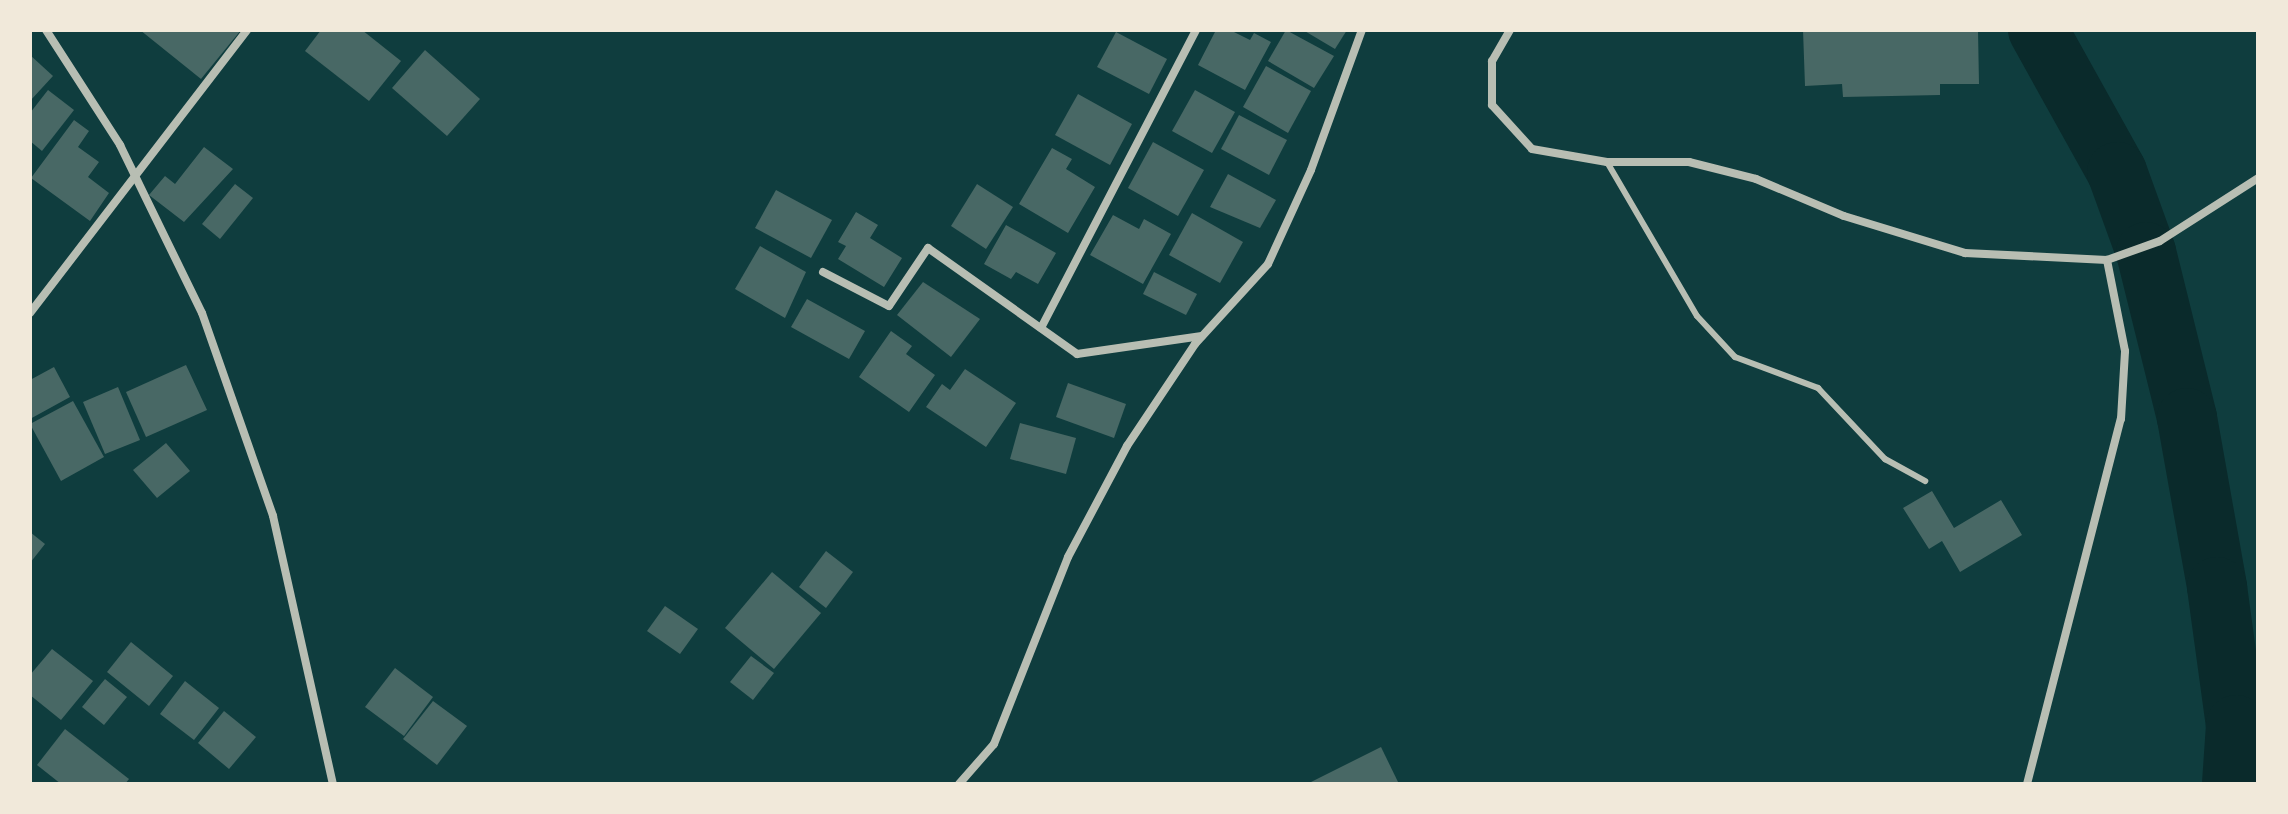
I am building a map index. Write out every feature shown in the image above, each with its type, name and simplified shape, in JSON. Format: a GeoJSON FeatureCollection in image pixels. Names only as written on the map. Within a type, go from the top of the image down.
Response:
{"type":"FeatureCollection","features":[{"type":"Feature","properties":{"kind":"street"},"geometry":{"type":"LineString","coordinates":[[46,30],[134,174],[202,313],[273,516],[333,784]]}},
{"type":"Feature","properties":{"kind":"street"},"geometry":{"type":"LineString","coordinates":[[30,313],[247,30]]}},
{"type":"Feature","properties":{"kind":"street"},"geometry":{"type":"LineString","coordinates":[[1041,328],[1196,30]]}},
{"type":"Feature","properties":{"kind":"street"},"geometry":{"type":"LineString","coordinates":[[959,784],[994,744],[1068,557],[1127,446],[1203,336],[1268,264],[1311,170],[1362,30]]}},
{"type":"Feature","properties":{"kind":"street"},"geometry":{"type":"LineString","coordinates":[[1510,30],[1492,61],[1492,105],[1532,149],[1607,162],[1689,162],[1756,179],[1844,216],[1965,253],[2112,258],[2160,241],[2258,178]]}},
{"type":"Feature","properties":{"kind":"street"},"geometry":{"type":"LineString","coordinates":[[823,272],[889,306],[928,248],[1077,354],[1203,336]]}},
{"type":"Feature","properties":{"kind":"street"},"geometry":{"type":"LineString","coordinates":[[2027,784],[2121,419],[2125,351],[2112,258]]}},
{"type":"Feature","properties":{"kind":"lane"},"geometry":{"type":"LineString","coordinates":[[1607,162],[1697,316],[1735,357],[1818,388],[1885,459],[1925,481]]}},
{"type":"Feature","properties":{"kind":"building"},"geometry":{"type":"Polygon","coordinates":[[[140,30],[241,30],[201,79],[140,30]]]}},
{"type":"Feature","properties":{"kind":"building"},"geometry":{"type":"Polygon","coordinates":[[[321,30],[362,30],[401,61],[369,101],[305,51],[321,30]]]}},
{"type":"Feature","properties":{"kind":"building"},"geometry":{"type":"Polygon","coordinates":[[[1216,30],[1230,30],[1250,40],[1254,33],[1271,42],[1245,90],[1198,65],[1216,30]]]}},
{"type":"Feature","properties":{"kind":"building"},"geometry":{"type":"Polygon","coordinates":[[[1286,30],[1334,56],[1314,88],[1268,61],[1286,30]]]}},
{"type":"Feature","properties":{"kind":"building"},"geometry":{"type":"Polygon","coordinates":[[[1303,30],[1347,30],[1335,49],[1303,30]]]}},
{"type":"Feature","properties":{"kind":"building"},"geometry":{"type":"Polygon","coordinates":[[[1803,30],[1978,30],[1979,84],[1940,84],[1940,95],[1843,97],[1842,84],[1805,86],[1803,30]]]}},
{"type":"Feature","properties":{"kind":"building"},"geometry":{"type":"Polygon","coordinates":[[[1116,32],[1167,59],[1149,94],[1097,67],[1116,32]]]}},
{"type":"Feature","properties":{"kind":"building"},"geometry":{"type":"Polygon","coordinates":[[[425,50],[480,99],[447,136],[392,88],[425,50]]]}},
{"type":"Feature","properties":{"kind":"building"},"geometry":{"type":"Polygon","coordinates":[[[30,55],[53,76],[30,101],[30,55]]]}},
{"type":"Feature","properties":{"kind":"building"},"geometry":{"type":"Polygon","coordinates":[[[1266,66],[1311,91],[1288,133],[1243,107],[1266,66]]]}},
{"type":"Feature","properties":{"kind":"building"},"geometry":{"type":"Polygon","coordinates":[[[48,90],[74,110],[42,151],[30,141],[30,113],[48,90]]]}},
{"type":"Feature","properties":{"kind":"building"},"geometry":{"type":"Polygon","coordinates":[[[1195,90],[1235,112],[1212,153],[1172,131],[1195,90]]]}},
{"type":"Feature","properties":{"kind":"building"},"geometry":{"type":"Polygon","coordinates":[[[1078,94],[1132,124],[1110,165],[1055,135],[1078,94]]]}},
{"type":"Feature","properties":{"kind":"building"},"geometry":{"type":"Polygon","coordinates":[[[1239,115],[1287,140],[1269,175],[1221,149],[1239,115]]]}},
{"type":"Feature","properties":{"kind":"building"},"geometry":{"type":"Polygon","coordinates":[[[74,120],[89,131],[78,147],[99,162],[88,177],[109,193],[90,221],[31,178],[74,120]]]}},
{"type":"Feature","properties":{"kind":"building"},"geometry":{"type":"Polygon","coordinates":[[[1153,142],[1204,170],[1178,216],[1128,188],[1153,142]]]}},
{"type":"Feature","properties":{"kind":"building"},"geometry":{"type":"Polygon","coordinates":[[[204,147],[233,169],[184,222],[149,195],[165,176],[175,184],[204,147]]]}},
{"type":"Feature","properties":{"kind":"building"},"geometry":{"type":"Polygon","coordinates":[[[1052,148],[1072,159],[1066,169],[1095,187],[1068,233],[1019,204],[1052,148]]]}},
{"type":"Feature","properties":{"kind":"building"},"geometry":{"type":"Polygon","coordinates":[[[1228,174],[1276,200],[1260,228],[1210,207],[1228,174]]]}},
{"type":"Feature","properties":{"kind":"building"},"geometry":{"type":"Polygon","coordinates":[[[235,184],[253,198],[220,239],[202,224],[235,184]]]}},
{"type":"Feature","properties":{"kind":"building"},"geometry":{"type":"Polygon","coordinates":[[[977,184],[1013,207],[986,249],[951,226],[977,184]]]}},
{"type":"Feature","properties":{"kind":"building"},"geometry":{"type":"Polygon","coordinates":[[[776,190],[832,220],[811,258],[755,228],[776,190]]]}},
{"type":"Feature","properties":{"kind":"building"},"geometry":{"type":"Polygon","coordinates":[[[856,212],[878,225],[870,238],[902,258],[884,287],[838,259],[846,246],[838,242],[856,212]]]}},
{"type":"Feature","properties":{"kind":"building"},"geometry":{"type":"Polygon","coordinates":[[[1192,213],[1243,242],[1220,283],[1169,255],[1192,213]]]}},
{"type":"Feature","properties":{"kind":"building"},"geometry":{"type":"Polygon","coordinates":[[[1113,215],[1139,229],[1144,219],[1171,234],[1143,284],[1090,255],[1113,215]]]}},
{"type":"Feature","properties":{"kind":"building"},"geometry":{"type":"Polygon","coordinates":[[[1006,225],[1056,253],[1038,284],[1016,272],[1011,279],[984,264],[1006,225]]]}},
{"type":"Feature","properties":{"kind":"building"},"geometry":{"type":"Polygon","coordinates":[[[760,246],[806,272],[785,318],[735,289],[760,246]]]}},
{"type":"Feature","properties":{"kind":"building"},"geometry":{"type":"Polygon","coordinates":[[[1154,272],[1197,294],[1186,315],[1143,294],[1154,272]]]}},
{"type":"Feature","properties":{"kind":"building"},"geometry":{"type":"Polygon","coordinates":[[[923,282],[980,319],[951,357],[897,315],[923,282]]]}},
{"type":"Feature","properties":{"kind":"building"},"geometry":{"type":"Polygon","coordinates":[[[807,299],[865,331],[849,359],[791,327],[807,299]]]}},
{"type":"Feature","properties":{"kind":"building"},"geometry":{"type":"Polygon","coordinates":[[[891,331],[912,346],[906,354],[935,375],[909,412],[859,377],[891,331]]]}},
{"type":"Feature","properties":{"kind":"building"},"geometry":{"type":"Polygon","coordinates":[[[186,365],[207,410],[146,437],[126,392],[186,365]]]}},
{"type":"Feature","properties":{"kind":"building"},"geometry":{"type":"Polygon","coordinates":[[[54,367],[70,397],[30,419],[30,380],[54,367]]]}},
{"type":"Feature","properties":{"kind":"building"},"geometry":{"type":"Polygon","coordinates":[[[965,369],[1016,403],[986,447],[926,407],[942,384],[950,390],[965,369]]]}},
{"type":"Feature","properties":{"kind":"building"},"geometry":{"type":"Polygon","coordinates":[[[1068,383],[1126,404],[1114,438],[1056,417],[1068,383]]]}},
{"type":"Feature","properties":{"kind":"building"},"geometry":{"type":"Polygon","coordinates":[[[118,387],[140,440],[105,454],[83,402],[118,387]]]}},
{"type":"Feature","properties":{"kind":"building"},"geometry":{"type":"Polygon","coordinates":[[[73,401],[104,457],[61,481],[30,424],[73,401]]]}},
{"type":"Feature","properties":{"kind":"building"},"geometry":{"type":"Polygon","coordinates":[[[1020,423],[1076,438],[1066,474],[1010,459],[1020,423]]]}},
{"type":"Feature","properties":{"kind":"building"},"geometry":{"type":"Polygon","coordinates":[[[166,443],[190,471],[157,498],[133,470],[166,443]]]}},
{"type":"Feature","properties":{"kind":"building"},"geometry":{"type":"Polygon","coordinates":[[[1932,491],[1954,528],[2001,500],[2022,535],[1960,572],[1942,541],[1929,549],[1903,508],[1932,491]]]}},
{"type":"Feature","properties":{"kind":"building"},"geometry":{"type":"Polygon","coordinates":[[[30,532],[45,544],[30,563],[30,532]]]}},
{"type":"Feature","properties":{"kind":"building"},"geometry":{"type":"Polygon","coordinates":[[[826,551],[853,572],[826,608],[799,587],[826,551]]]}},
{"type":"Feature","properties":{"kind":"building"},"geometry":{"type":"Polygon","coordinates":[[[772,572],[821,613],[774,669],[725,628],[772,572]]]}},
{"type":"Feature","properties":{"kind":"building"},"geometry":{"type":"Polygon","coordinates":[[[665,606],[698,629],[680,654],[647,631],[665,606]]]}},
{"type":"Feature","properties":{"kind":"building"},"geometry":{"type":"Polygon","coordinates":[[[131,642],[173,676],[149,706],[107,672],[131,642]]]}},
{"type":"Feature","properties":{"kind":"building"},"geometry":{"type":"Polygon","coordinates":[[[52,649],[93,681],[61,720],[30,695],[30,675],[52,649]]]}},
{"type":"Feature","properties":{"kind":"building"},"geometry":{"type":"Polygon","coordinates":[[[751,656],[774,673],[753,700],[730,682],[751,656]]]}},
{"type":"Feature","properties":{"kind":"building"},"geometry":{"type":"Polygon","coordinates":[[[395,668],[433,697],[404,736],[365,707],[395,668]]]}},
{"type":"Feature","properties":{"kind":"building"},"geometry":{"type":"Polygon","coordinates":[[[105,679],[127,697],[104,725],[82,707],[105,679]]]}},
{"type":"Feature","properties":{"kind":"building"},"geometry":{"type":"Polygon","coordinates":[[[185,681],[219,708],[194,740],[160,714],[185,681]]]}},
{"type":"Feature","properties":{"kind":"building"},"geometry":{"type":"Polygon","coordinates":[[[433,701],[467,726],[437,765],[403,739],[433,701]]]}},
{"type":"Feature","properties":{"kind":"building"},"geometry":{"type":"Polygon","coordinates":[[[224,711],[256,737],[229,769],[198,743],[224,711]]]}},
{"type":"Feature","properties":{"kind":"building"},"geometry":{"type":"Polygon","coordinates":[[[65,729],[129,779],[125,784],[61,784],[37,765],[65,729]]]}},
{"type":"Feature","properties":{"kind":"building"},"geometry":{"type":"Polygon","coordinates":[[[1381,747],[1399,784],[1307,784],[1381,747]]]}},
{"type":"Feature","properties":{"kind":"waterway"},"geometry":{"type":"LineString","coordinates":[[2038,30],[2117,172],[2146,252],[2187,418],[2217,587],[2236,725],[2232,784]]}}]}
